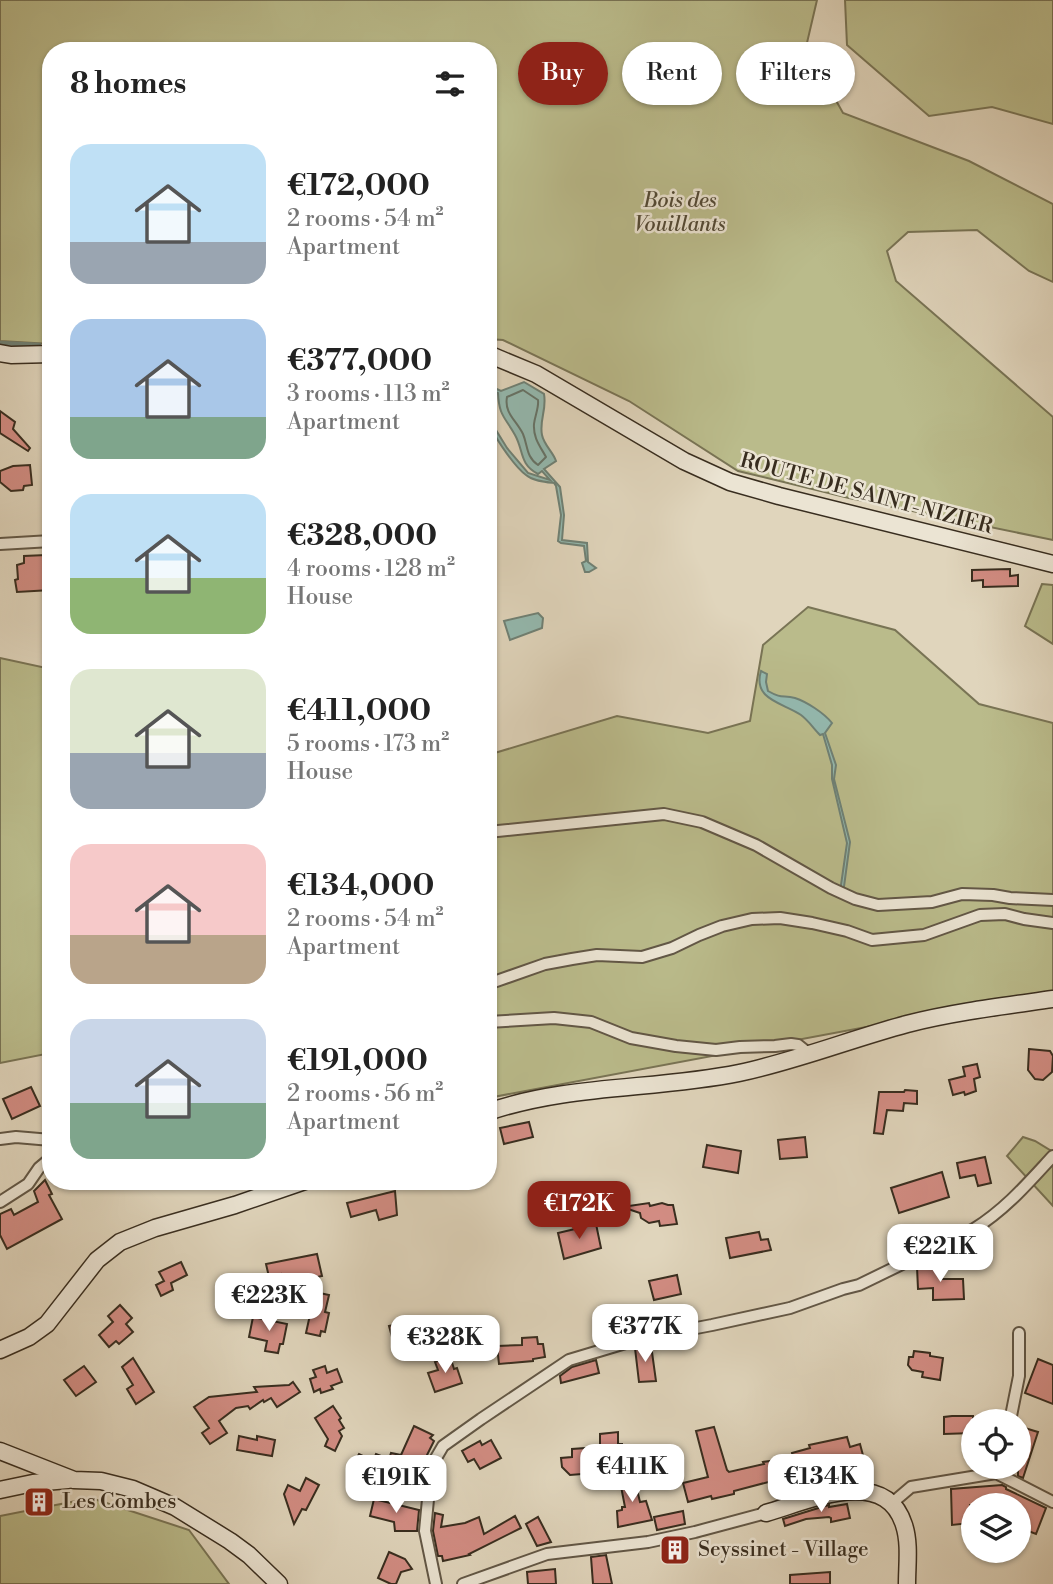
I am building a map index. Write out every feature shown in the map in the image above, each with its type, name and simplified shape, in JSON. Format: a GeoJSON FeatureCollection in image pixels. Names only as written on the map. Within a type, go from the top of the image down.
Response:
{"type":"FeatureCollection","features":[{"type":"Feature","properties":{"kind":"main road"},"geometry":{"type":"LineString","coordinates":[[0,353],[42,355]]}},
{"type":"Feature","properties":{"kind":"main road","name":"ROUTE DE SAINT-NIZIER"},"geometry":{"type":"LineString","coordinates":[[497,358],[536,373],[684,461],[730,482],[1053,564]]}},
{"type":"Feature","properties":{"kind":"main road"},"geometry":{"type":"LineString","coordinates":[[497,1110],[542,1097],[737,1073],[773,1065],[911,1023],[1053,999]]}},
{"type":"Feature","properties":{"kind":"main road"},"geometry":{"type":"LineString","coordinates":[[0,1350],[29,1337],[47,1324],[97,1260],[120,1242],[155,1228],[278,1190]]}},
{"type":"Feature","properties":{"kind":"main road"},"geometry":{"type":"LineString","coordinates":[[0,1451],[74,1480]]}},
{"type":"Feature","properties":{"kind":"main road"},"geometry":{"type":"LineString","coordinates":[[0,1490],[33,1483],[74,1480],[101,1480],[133,1489],[175,1507],[230,1541],[279,1584]]}},
{"type":"Feature","properties":{"kind":"main road"},"geometry":{"type":"LineString","coordinates":[[766,1513],[838,1492],[854,1490],[868,1491],[884,1499],[900,1514],[905,1526],[907,1584]]}},
{"type":"Feature","properties":{"kind":"street"},"geometry":{"type":"LineString","coordinates":[[0,544],[42,542]]}},
{"type":"Feature","properties":{"kind":"street"},"geometry":{"type":"LineString","coordinates":[[497,831],[664,814],[702,822],[756,845],[831,888],[855,899],[878,905],[932,902],[962,894],[1053,900]]}},
{"type":"Feature","properties":{"kind":"street"},"geometry":{"type":"LineString","coordinates":[[497,981],[545,964],[584,957],[642,957],[672,948],[722,926],[752,919],[780,918],[823,925],[872,940],[924,935],[980,915],[1005,914],[1053,923]]}},
{"type":"Feature","properties":{"kind":"street"},"geometry":{"type":"LineString","coordinates":[[497,1021],[566,1019],[591,1022],[631,1038],[676,1046],[716,1050],[790,1044],[798,1045],[808,1053]]}},
{"type":"Feature","properties":{"kind":"street"},"geometry":{"type":"LineString","coordinates":[[0,1139],[42,1139]]}},
{"type":"Feature","properties":{"kind":"street"},"geometry":{"type":"LineString","coordinates":[[436,1584],[425,1531],[429,1489],[436,1458],[443,1447],[481,1419],[569,1360],[639,1339],[790,1308],[859,1285],[990,1219],[1007,1205],[1053,1156]]}},
{"type":"Feature","properties":{"kind":"street"},"geometry":{"type":"LineString","coordinates":[[0,1202],[28,1184],[42,1166]]}},
{"type":"Feature","properties":{"kind":"street"},"geometry":{"type":"LineString","coordinates":[[1012,1409],[1019,1376],[1019,1333]]}},
{"type":"Feature","properties":{"kind":"street"},"geometry":{"type":"LineString","coordinates":[[891,1504],[911,1487],[961,1477]]}},
{"type":"Feature","properties":{"kind":"street"},"geometry":{"type":"LineString","coordinates":[[1013,1479],[1053,1502]]}},
{"type":"Feature","properties":{"kind":"street"},"geometry":{"type":"LineString","coordinates":[[463,1584],[547,1554],[656,1540],[766,1513]]}},
{"type":"Feature","properties":{"kind":"green space","name":"Bois des Vouillants"},"geometry":{"type":"Polygon","coordinates":[[[0,0],[817,0],[807,42],[736,42],[736,105],[839,105],[843,113],[969,161],[1053,204],[1053,282],[1029,271],[977,230],[908,232],[887,251],[896,281],[1053,417],[1053,540],[849,498],[738,471],[629,401],[503,340],[497,340],[497,42],[42,42],[42,343],[0,341],[0,0]]]}},
{"type":"Feature","properties":{"kind":"green space"},"geometry":{"type":"Polygon","coordinates":[[[845,0],[1053,0],[1053,124],[992,107],[929,116],[855,52],[855,42],[847,42],[845,0]]]}},
{"type":"Feature","properties":{"kind":"green space"},"geometry":{"type":"Polygon","coordinates":[[[1042,584],[1053,585],[1053,644],[1025,626],[1042,584]]]}},
{"type":"Feature","properties":{"kind":"green space"},"geometry":{"type":"Polygon","coordinates":[[[808,607],[895,630],[979,704],[1053,723],[1053,992],[497,1096],[497,752],[617,716],[708,733],[750,721],[763,645],[808,607]]]}},
{"type":"Feature","properties":{"kind":"green space"},"geometry":{"type":"Polygon","coordinates":[[[0,658],[42,667],[42,1055],[0,1063],[0,658]]]}},
{"type":"Feature","properties":{"kind":"green space"},"geometry":{"type":"Polygon","coordinates":[[[1023,1137],[1053,1152],[1053,1206],[1007,1156],[1023,1137]]]}},
{"type":"Feature","properties":{"kind":"green space"},"geometry":{"type":"Polygon","coordinates":[[[91,1498],[189,1530],[229,1584],[0,1584],[0,1516],[91,1498]]]}},
{"type":"Feature","properties":{"kind":"water"},"geometry":{"type":"Polygon","coordinates":[[[524,382],[544,394],[542,435],[556,461],[544,469],[560,487],[564,515],[562,540],[587,543],[588,562],[596,568],[589,572],[585,572],[582,563],[586,561],[584,546],[558,541],[561,515],[554,483],[532,479],[526,475],[509,457],[497,438],[497,432],[528,473],[550,480],[542,471],[538,474],[532,470],[523,457],[518,441],[501,412],[497,389],[501,391],[524,382]]]}},
{"type":"Feature","properties":{"kind":"water"},"geometry":{"type":"Polygon","coordinates":[[[538,613],[543,618],[542,628],[510,640],[504,621],[538,613]]]}},
{"type":"Feature","properties":{"kind":"water"},"geometry":{"type":"Polygon","coordinates":[[[761,671],[767,674],[768,691],[805,702],[832,723],[825,733],[836,765],[834,779],[850,842],[843,894],[840,892],[847,843],[832,779],[832,765],[823,734],[820,735],[801,715],[765,695],[759,681],[761,671]]]}},
{"type":"Feature","properties":{"kind":"building"},"geometry":{"type":"Polygon","coordinates":[[[0,411],[15,422],[13,429],[30,448],[28,451],[0,433],[0,411]]]}},
{"type":"Feature","properties":{"kind":"building"},"geometry":{"type":"Polygon","coordinates":[[[30,465],[32,485],[24,486],[23,490],[11,491],[0,482],[0,471],[13,466],[30,465]]]}},
{"type":"Feature","properties":{"kind":"building"},"geometry":{"type":"Polygon","coordinates":[[[42,555],[42,591],[17,592],[17,565],[24,563],[24,556],[42,555]]]}},
{"type":"Feature","properties":{"kind":"building"},"geometry":{"type":"Polygon","coordinates":[[[1010,569],[1010,576],[1018,575],[1018,586],[983,587],[983,580],[972,581],[972,570],[1010,569]]]}},
{"type":"Feature","properties":{"kind":"building"},"geometry":{"type":"Polygon","coordinates":[[[1029,1049],[1050,1051],[1053,1056],[1052,1072],[1043,1080],[1035,1079],[1028,1070],[1029,1049]]]}},
{"type":"Feature","properties":{"kind":"building"},"geometry":{"type":"Polygon","coordinates":[[[977,1064],[980,1077],[974,1079],[976,1091],[953,1095],[949,1080],[965,1076],[963,1067],[977,1064]]]}},
{"type":"Feature","properties":{"kind":"building"},"geometry":{"type":"Polygon","coordinates":[[[31,1087],[40,1106],[12,1119],[3,1099],[31,1087]]]}},
{"type":"Feature","properties":{"kind":"building"},"geometry":{"type":"Polygon","coordinates":[[[917,1091],[917,1104],[904,1103],[903,1111],[887,1110],[883,1134],[874,1133],[879,1092],[917,1091]]]}},
{"type":"Feature","properties":{"kind":"building"},"geometry":{"type":"Polygon","coordinates":[[[529,1122],[533,1137],[504,1144],[500,1128],[529,1122]]]}},
{"type":"Feature","properties":{"kind":"building"},"geometry":{"type":"Polygon","coordinates":[[[805,1137],[807,1157],[780,1159],[778,1140],[805,1137]]]}},
{"type":"Feature","properties":{"kind":"building"},"geometry":{"type":"Polygon","coordinates":[[[707,1145],[741,1151],[738,1173],[703,1167],[707,1145]]]}},
{"type":"Feature","properties":{"kind":"building"},"geometry":{"type":"Polygon","coordinates":[[[985,1157],[991,1183],[978,1186],[975,1175],[960,1178],[957,1163],[985,1157]]]}},
{"type":"Feature","properties":{"kind":"building"},"geometry":{"type":"Polygon","coordinates":[[[942,1172],[949,1197],[899,1213],[891,1188],[942,1172]]]}},
{"type":"Feature","properties":{"kind":"building"},"geometry":{"type":"Polygon","coordinates":[[[42,1183],[42,1190],[50,1190],[52,1194],[49,1195],[62,1219],[7,1249],[0,1235],[0,1214],[11,1209],[14,1215],[38,1202],[34,1191],[42,1183]]]}},
{"type":"Feature","properties":{"kind":"building"},"geometry":{"type":"Polygon","coordinates":[[[395,1191],[397,1215],[379,1220],[376,1210],[351,1217],[347,1203],[395,1191]]]}},
{"type":"Feature","properties":{"kind":"building"},"geometry":{"type":"Polygon","coordinates":[[[649,1203],[650,1206],[662,1203],[673,1205],[677,1224],[660,1226],[659,1221],[649,1223],[641,1218],[640,1213],[622,1207],[649,1203]]]}},
{"type":"Feature","properties":{"kind":"building"},"geometry":{"type":"Polygon","coordinates":[[[596,1224],[601,1248],[564,1259],[558,1233],[596,1224]]]}},
{"type":"Feature","properties":{"kind":"building"},"geometry":{"type":"Polygon","coordinates":[[[759,1232],[761,1240],[768,1239],[771,1250],[730,1258],[726,1238],[759,1232]]]}},
{"type":"Feature","properties":{"kind":"building"},"geometry":{"type":"Polygon","coordinates":[[[317,1254],[322,1276],[283,1284],[281,1274],[269,1277],[266,1264],[317,1254]]]}},
{"type":"Feature","properties":{"kind":"building"},"geometry":{"type":"Polygon","coordinates":[[[181,1262],[187,1275],[171,1283],[173,1290],[161,1296],[156,1285],[164,1281],[159,1272],[181,1262]]]}},
{"type":"Feature","properties":{"kind":"building"},"geometry":{"type":"Polygon","coordinates":[[[917,1267],[942,1267],[942,1279],[963,1279],[964,1299],[933,1300],[933,1288],[918,1289],[917,1267]]]}},
{"type":"Feature","properties":{"kind":"building"},"geometry":{"type":"Polygon","coordinates":[[[677,1275],[681,1294],[654,1300],[649,1281],[677,1275]]]}},
{"type":"Feature","properties":{"kind":"building"},"geometry":{"type":"Polygon","coordinates":[[[315,1292],[329,1295],[325,1312],[329,1313],[325,1332],[321,1331],[320,1336],[306,1333],[315,1292]]]}},
{"type":"Feature","properties":{"kind":"building"},"geometry":{"type":"Polygon","coordinates":[[[120,1305],[132,1318],[126,1324],[133,1332],[119,1344],[116,1341],[109,1347],[99,1335],[113,1322],[108,1316],[120,1305]]]}},
{"type":"Feature","properties":{"kind":"building"},"geometry":{"type":"Polygon","coordinates":[[[253,1317],[287,1324],[283,1344],[280,1344],[278,1353],[265,1351],[267,1341],[249,1337],[253,1317]]]}},
{"type":"Feature","properties":{"kind":"building"},"geometry":{"type":"Polygon","coordinates":[[[413,1320],[420,1350],[403,1354],[398,1335],[392,1337],[389,1326],[413,1320]]]}},
{"type":"Feature","properties":{"kind":"building"},"geometry":{"type":"Polygon","coordinates":[[[537,1337],[538,1344],[543,1344],[545,1357],[533,1361],[499,1364],[497,1346],[522,1345],[522,1338],[537,1337]]]}},
{"type":"Feature","properties":{"kind":"building"},"geometry":{"type":"Polygon","coordinates":[[[651,1345],[656,1381],[639,1382],[635,1348],[651,1345]]]}},
{"type":"Feature","properties":{"kind":"building"},"geometry":{"type":"Polygon","coordinates":[[[914,1351],[943,1358],[940,1380],[922,1377],[923,1372],[912,1370],[908,1365],[909,1357],[913,1357],[914,1351]]]}},
{"type":"Feature","properties":{"kind":"building"},"geometry":{"type":"Polygon","coordinates":[[[450,1356],[462,1383],[435,1392],[428,1373],[438,1370],[435,1362],[450,1356]]]}},
{"type":"Feature","properties":{"kind":"building"},"geometry":{"type":"Polygon","coordinates":[[[133,1358],[154,1392],[136,1404],[127,1389],[133,1385],[122,1367],[133,1358]]]}},
{"type":"Feature","properties":{"kind":"building"},"geometry":{"type":"Polygon","coordinates":[[[1038,1359],[1053,1365],[1053,1404],[1025,1393],[1038,1359]]]}},
{"type":"Feature","properties":{"kind":"building"},"geometry":{"type":"Polygon","coordinates":[[[596,1360],[599,1373],[561,1383],[560,1376],[572,1367],[596,1360]]]}},
{"type":"Feature","properties":{"kind":"building"},"geometry":{"type":"Polygon","coordinates":[[[84,1366],[96,1382],[76,1396],[64,1380],[84,1366]]]}},
{"type":"Feature","properties":{"kind":"building"},"geometry":{"type":"Polygon","coordinates":[[[325,1366],[327,1373],[337,1369],[342,1382],[331,1386],[333,1389],[314,1392],[310,1379],[316,1377],[313,1370],[325,1366]]]}},
{"type":"Feature","properties":{"kind":"building"},"geometry":{"type":"Polygon","coordinates":[[[293,1382],[300,1392],[277,1407],[271,1398],[250,1409],[248,1406],[236,1408],[219,1421],[227,1433],[210,1444],[202,1433],[209,1428],[194,1407],[209,1397],[257,1392],[254,1387],[289,1385],[293,1382]]]}},
{"type":"Feature","properties":{"kind":"building"},"geometry":{"type":"Polygon","coordinates":[[[333,1406],[344,1428],[339,1431],[342,1436],[335,1451],[325,1446],[328,1439],[315,1418],[333,1406]]]}},
{"type":"Feature","properties":{"kind":"building"},"geometry":{"type":"Polygon","coordinates":[[[961,1416],[961,1433],[944,1434],[944,1417],[961,1416]]]}},
{"type":"Feature","properties":{"kind":"building"},"geometry":{"type":"Polygon","coordinates":[[[414,1426],[433,1435],[430,1438],[434,1441],[419,1471],[425,1472],[420,1498],[352,1466],[359,1454],[373,1461],[376,1454],[389,1459],[391,1453],[401,1455],[414,1426]]]}},
{"type":"Feature","properties":{"kind":"building"},"geometry":{"type":"Polygon","coordinates":[[[714,1427],[729,1472],[764,1464],[763,1462],[793,1458],[792,1453],[810,1448],[809,1445],[847,1437],[850,1447],[860,1444],[864,1459],[786,1483],[790,1495],[780,1498],[776,1480],[734,1491],[734,1494],[688,1502],[683,1483],[708,1477],[696,1431],[714,1427]]]}},
{"type":"Feature","properties":{"kind":"building"},"geometry":{"type":"Polygon","coordinates":[[[1031,1430],[1038,1432],[1031,1453],[1031,1430]]]}},
{"type":"Feature","properties":{"kind":"building"},"geometry":{"type":"Polygon","coordinates":[[[618,1432],[618,1444],[622,1444],[621,1465],[593,1463],[594,1473],[570,1475],[562,1467],[561,1458],[572,1457],[572,1449],[600,1447],[600,1434],[618,1432]]]}},
{"type":"Feature","properties":{"kind":"building"},"geometry":{"type":"Polygon","coordinates":[[[239,1436],[275,1440],[272,1456],[237,1450],[239,1436]]]}},
{"type":"Feature","properties":{"kind":"building"},"geometry":{"type":"Polygon","coordinates":[[[491,1440],[501,1458],[480,1469],[474,1459],[468,1462],[462,1451],[480,1441],[482,1445],[491,1440]]]}},
{"type":"Feature","properties":{"kind":"building"},"geometry":{"type":"Polygon","coordinates":[[[633,1473],[640,1502],[646,1501],[652,1520],[618,1527],[617,1511],[625,1507],[619,1476],[633,1473]]]}},
{"type":"Feature","properties":{"kind":"building"},"geometry":{"type":"Polygon","coordinates":[[[306,1478],[319,1485],[306,1510],[302,1509],[294,1524],[284,1494],[288,1485],[300,1491],[306,1478]]]}},
{"type":"Feature","properties":{"kind":"building"},"geometry":{"type":"Polygon","coordinates":[[[1002,1485],[1014,1493],[961,1493],[961,1524],[952,1525],[951,1489],[1002,1485]]]}},
{"type":"Feature","properties":{"kind":"building"},"geometry":{"type":"Polygon","coordinates":[[[374,1499],[419,1510],[417,1531],[395,1531],[394,1522],[370,1516],[374,1499]]]}},
{"type":"Feature","properties":{"kind":"building"},"geometry":{"type":"Polygon","coordinates":[[[1031,1501],[1046,1508],[1036,1534],[1031,1532],[1031,1501]]]}},
{"type":"Feature","properties":{"kind":"building"},"geometry":{"type":"Polygon","coordinates":[[[847,1504],[850,1518],[831,1522],[829,1517],[806,1519],[785,1526],[783,1519],[829,1505],[847,1504]]]}},
{"type":"Feature","properties":{"kind":"building"},"geometry":{"type":"Polygon","coordinates":[[[683,1511],[685,1524],[657,1530],[654,1517],[683,1511]]]}},
{"type":"Feature","properties":{"kind":"building"},"geometry":{"type":"Polygon","coordinates":[[[435,1513],[443,1515],[441,1527],[465,1523],[479,1517],[484,1534],[515,1516],[521,1528],[470,1555],[443,1561],[442,1556],[438,1556],[433,1531],[435,1513]]]}},
{"type":"Feature","properties":{"kind":"building"},"geometry":{"type":"Polygon","coordinates":[[[538,1517],[551,1542],[537,1546],[526,1524],[538,1517]]]}},
{"type":"Feature","properties":{"kind":"building"},"geometry":{"type":"Polygon","coordinates":[[[389,1552],[405,1559],[412,1569],[401,1572],[396,1584],[378,1578],[389,1552]]]}},
{"type":"Feature","properties":{"kind":"building"},"geometry":{"type":"Polygon","coordinates":[[[606,1555],[612,1584],[593,1584],[591,1557],[606,1555]]]}},
{"type":"Feature","properties":{"kind":"building"},"geometry":{"type":"Polygon","coordinates":[[[555,1569],[556,1584],[528,1584],[527,1572],[555,1569]]]}},
{"type":"Feature","properties":{"kind":"building"},"geometry":{"type":"Polygon","coordinates":[[[830,1572],[830,1584],[790,1584],[790,1575],[830,1572]]]}},
{"type":"Feature","properties":{"kind":"waterway"},"geometry":{"type":"LineString","coordinates":[[0,343],[39,345]]}},
{"type":"Feature","properties":{"kind":"place","name":"Les Combes"},"geometry":{"type":"Point","coordinates":[39,1502]}},
{"type":"Feature","properties":{"kind":"place","name":"Seyssinet - Village"},"geometry":{"type":"Point","coordinates":[675,1550]}}]}
